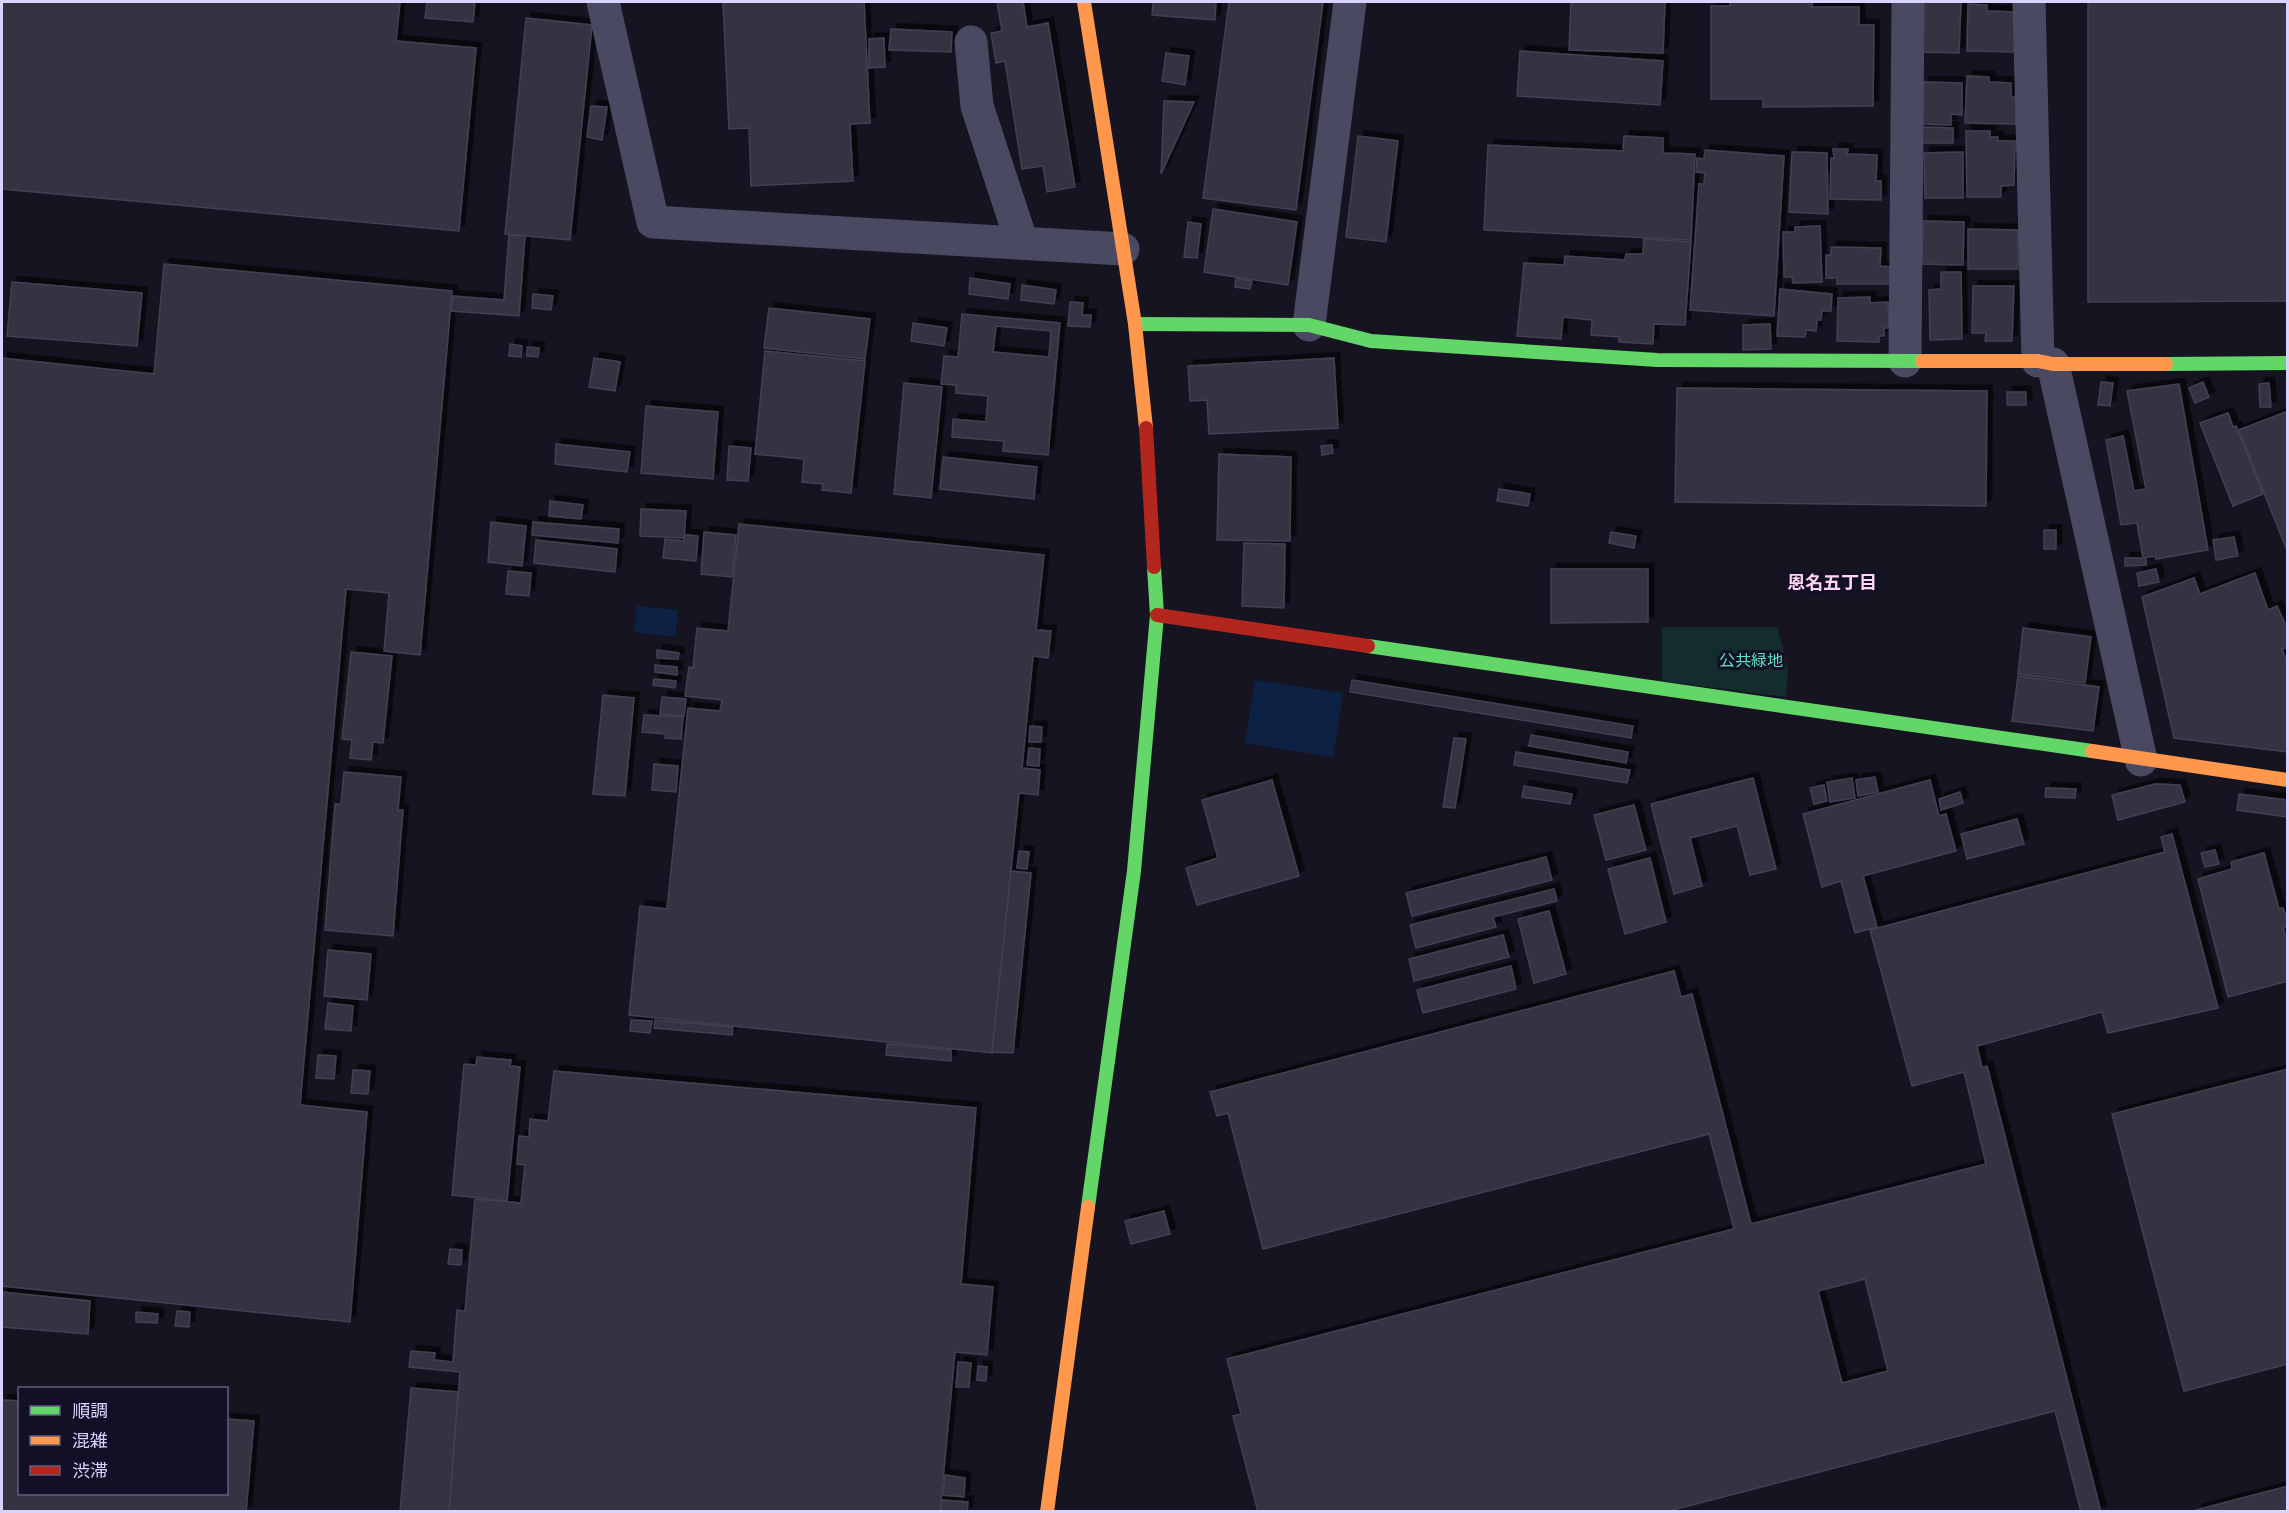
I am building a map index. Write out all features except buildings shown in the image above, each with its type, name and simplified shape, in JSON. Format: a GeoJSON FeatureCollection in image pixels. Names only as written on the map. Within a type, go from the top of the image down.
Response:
{"type":"FeatureCollection","features":[{"type":"Feature","properties":{"kind":"street"},"geometry":{"type":"LineString","coordinates":[[603,2],[653,222],[1123,249]]}},
{"type":"Feature","properties":{"kind":"street"},"geometry":{"type":"LineString","coordinates":[[1047,1512],[1134,871],[1157,615],[1148,444],[1135,324],[1084,2]]}},
{"type":"Feature","properties":{"kind":"street"},"geometry":{"type":"LineString","coordinates":[[1309,325],[1350,2]]}},
{"type":"Feature","properties":{"kind":"street"},"geometry":{"type":"LineString","coordinates":[[1905,361],[1908,2]]}},
{"type":"Feature","properties":{"kind":"street"},"geometry":{"type":"LineString","coordinates":[[2029,2],[2045,362],[2141,760]]}},
{"type":"Feature","properties":{"kind":"street"},"geometry":{"type":"LineString","coordinates":[[971,42],[977,106],[1022,243]]}},
{"type":"Feature","properties":{"kind":"street"},"geometry":{"type":"LineString","coordinates":[[1135,324],[1309,325],[1371,342],[1657,360],[2288,363]]}},
{"type":"Feature","properties":{"kind":"street"},"geometry":{"type":"LineString","coordinates":[[1157,615],[2288,780]]}},
{"type":"Feature","properties":{"kind":"green space","name":"公共緑地"},"geometry":{"type":"Polygon","coordinates":[[[1662,627],[1777,627],[1788,668],[1786,697],[1662,681],[1662,627]]]}},
{"type":"Feature","properties":{"kind":"water"},"geometry":{"type":"Polygon","coordinates":[[[637,606],[678,610],[675,637],[634,632],[637,606]]]}},
{"type":"Feature","properties":{"kind":"water"},"geometry":{"type":"Polygon","coordinates":[[[1255,680],[1343,693],[1333,757],[1245,743],[1255,680]]]}},
{"type":"Feature","properties":{"kind":"traffic: fast"},"geometry":{"type":"LineString","coordinates":[[1135,324],[1309,325],[1371,341],[1657,360],[1922,361]]}},
{"type":"Feature","properties":{"kind":"traffic: fast"},"geometry":{"type":"LineString","coordinates":[[2166,364],[2288,363]]}},
{"type":"Feature","properties":{"kind":"traffic: fast"},"geometry":{"type":"LineString","coordinates":[[1088,1207],[1134,871],[1157,615],[1154,567]]}},
{"type":"Feature","properties":{"kind":"traffic: fast"},"geometry":{"type":"LineString","coordinates":[[1368,646],[2092,751]]}},
{"type":"Feature","properties":{"kind":"traffic: slow"},"geometry":{"type":"LineString","coordinates":[[1084,2],[1135,324],[1146,428]]}},
{"type":"Feature","properties":{"kind":"traffic: slow"},"geometry":{"type":"LineString","coordinates":[[1922,361],[2166,364]]}},
{"type":"Feature","properties":{"kind":"traffic: slow"},"geometry":{"type":"LineString","coordinates":[[2092,751],[2288,780]]}},
{"type":"Feature","properties":{"kind":"traffic: slow"},"geometry":{"type":"LineString","coordinates":[[1047,1512],[1088,1207]]}},
{"type":"Feature","properties":{"kind":"traffic: jam"},"geometry":{"type":"LineString","coordinates":[[1146,428],[1154,567]]}},
{"type":"Feature","properties":{"kind":"traffic: jam"},"geometry":{"type":"LineString","coordinates":[[1157,615],[1368,646]]}},
{"type":"Feature","properties":{"kind":"district","name":"恩名五丁目"},"geometry":{"type":"Point","coordinates":[1832,583]}}]}
